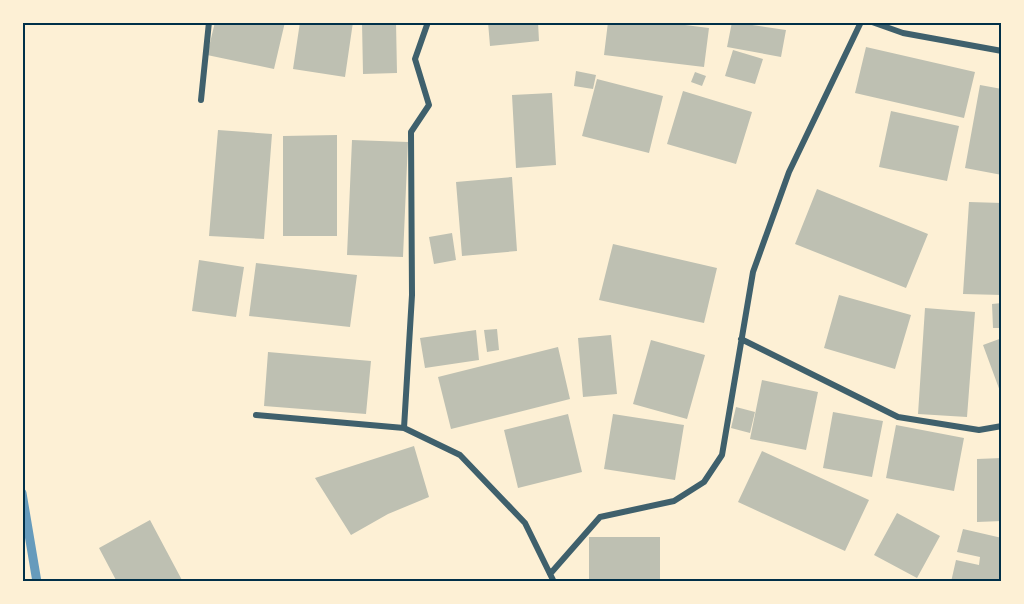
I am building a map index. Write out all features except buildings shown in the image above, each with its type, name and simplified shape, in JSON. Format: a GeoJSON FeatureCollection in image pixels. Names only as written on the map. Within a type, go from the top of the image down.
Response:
{"type":"FeatureCollection","features":[{"type":"Feature","properties":{"kind":"street"},"geometry":{"type":"LineString","coordinates":[[201,100],[209,22]]}},
{"type":"Feature","properties":{"kind":"street"},"geometry":{"type":"LineString","coordinates":[[404,428],[412,295],[411,132],[429,105],[415,59],[428,22]]}},
{"type":"Feature","properties":{"kind":"street"},"geometry":{"type":"LineString","coordinates":[[550,574],[600,517],[674,501],[704,482],[722,455],[753,272],[785,183],[861,22]]}},
{"type":"Feature","properties":{"kind":"street"},"geometry":{"type":"LineString","coordinates":[[872,22],[903,33],[1002,51]]}},
{"type":"Feature","properties":{"kind":"street"},"geometry":{"type":"LineString","coordinates":[[741,339],[898,417],[979,430],[1002,426]]}},
{"type":"Feature","properties":{"kind":"street"},"geometry":{"type":"LineString","coordinates":[[256,415],[404,428],[460,455],[525,523],[554,582]]}},
{"type":"Feature","properties":{"kind":"waterway"},"geometry":{"type":"LineString","coordinates":[[22,493],[37,582]]}}]}
